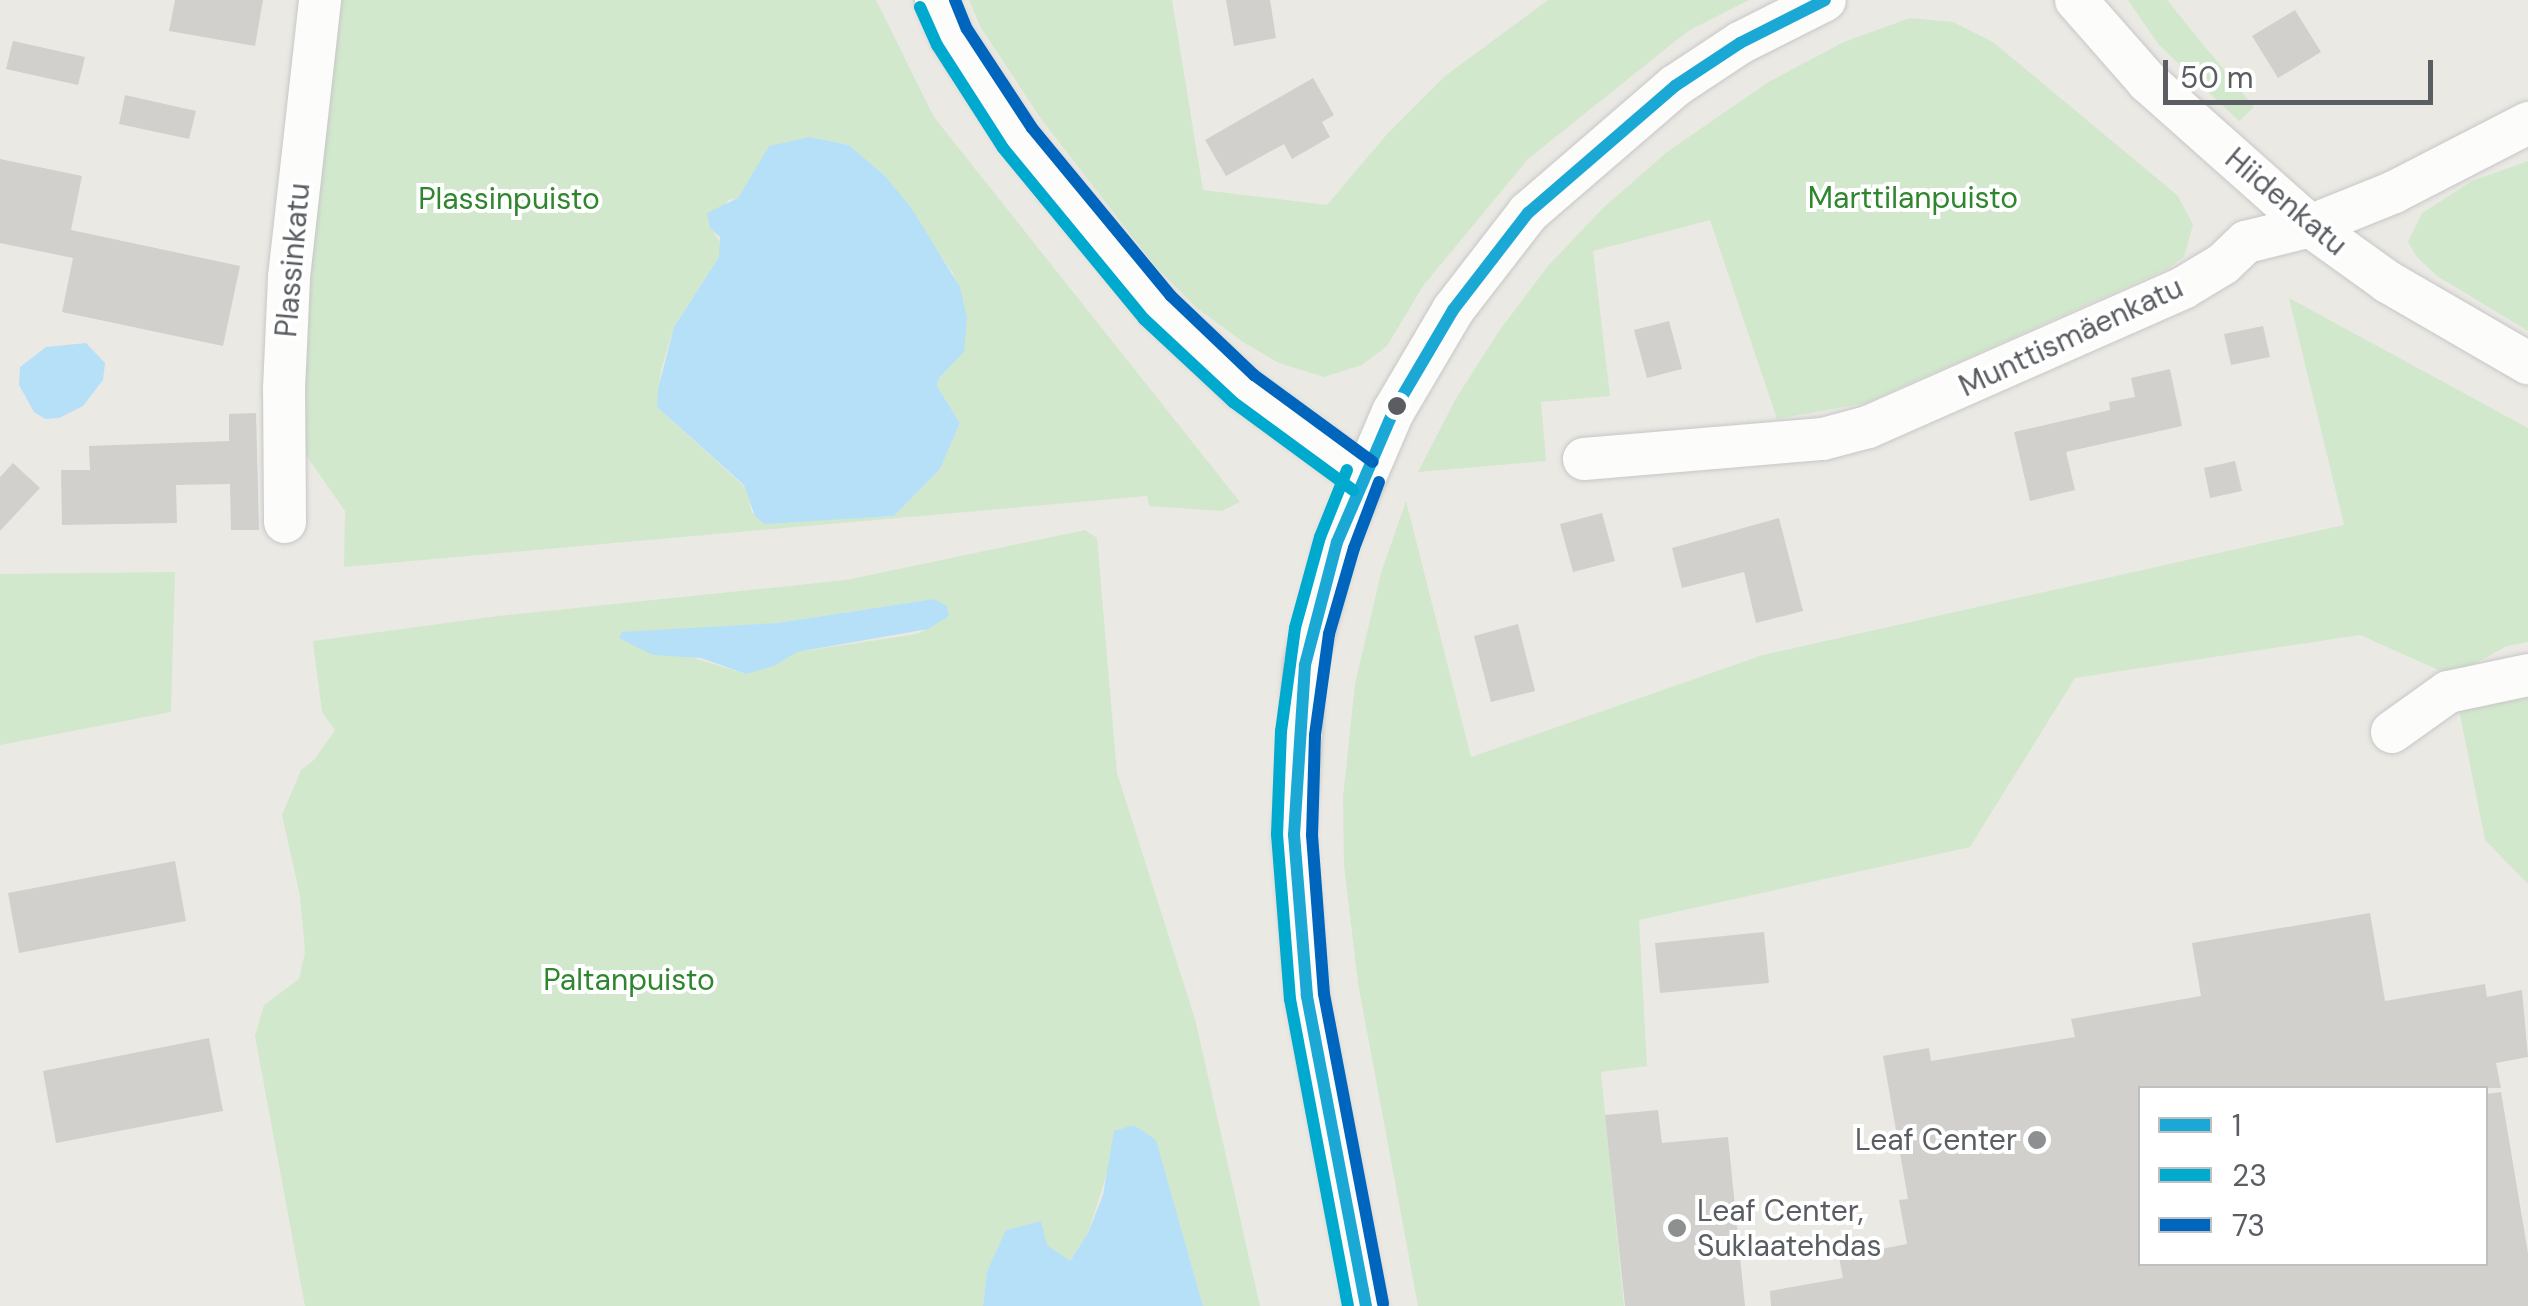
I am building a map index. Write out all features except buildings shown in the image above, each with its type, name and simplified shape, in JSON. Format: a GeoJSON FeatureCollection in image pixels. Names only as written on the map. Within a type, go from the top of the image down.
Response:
{"type":"FeatureCollection","features":[{"type":"Feature","properties":{"kind":"street","name":"Plassinkatu"},"geometry":{"type":"LineString","coordinates":[[286,522],[284,388],[289,277],[320,0]]}},
{"type":"Feature","properties":{"kind":"street"},"geometry":{"type":"LineString","coordinates":[[936,0],[981,86],[1018,138],[1158,308],[1243,388],[1363,476]]}},
{"type":"Feature","properties":{"kind":"street"},"geometry":{"type":"LineString","coordinates":[[1366,1306],[1307,996],[1294,835],[1299,718],[1312,630],[1332,557],[1393,412],[1453,310],[1528,213],[1674,86],[1740,44],[1825,0]]}},
{"type":"Feature","properties":{"kind":"street","name":"Hiidenkatu"},"geometry":{"type":"LineString","coordinates":[[2076,0],[2148,82],[2310,226],[2388,282],[2528,364]]}},
{"type":"Feature","properties":{"kind":"street","name":"Munttismäenkatu"},"geometry":{"type":"LineString","coordinates":[[1584,459],[1823,439],[1868,427],[2184,288],[2223,264],[2246,242],[2310,226],[2394,192],[2528,123]]}},
{"type":"Feature","properties":{"kind":"street"},"geometry":{"type":"LineString","coordinates":[[2392,732],[2448,692],[2528,675]]}},
{"type":"Feature","properties":{"kind":"green space","name":"Plassinpuisto"},"geometry":{"type":"Polygon","coordinates":[[[337,0],[876,0],[934,117],[1240,502],[1222,511],[1149,506],[1147,496],[344,567],[345,511],[303,451],[309,221],[337,0]],[[810,137],[754,173],[738,198],[728,200],[714,233],[722,245],[719,257],[674,327],[661,370],[657,407],[747,489],[752,513],[777,522],[894,516],[940,469],[960,423],[937,386],[939,378],[964,352],[964,302],[953,273],[884,175],[849,145],[810,137]]]}},
{"type":"Feature","properties":{"kind":"green space"},"geometry":{"type":"Polygon","coordinates":[[[969,0],[1172,0],[1203,190],[1327,205],[1388,133],[1445,76],[1548,0],[1749,0],[1688,31],[1528,159],[1423,286],[1387,346],[1362,365],[1324,377],[1279,363],[1243,342],[1197,308],[1156,267],[1041,119],[981,28],[969,0]]]}},
{"type":"Feature","properties":{"kind":"green space"},"geometry":{"type":"Polygon","coordinates":[[[2128,0],[2167,0],[2254,107],[2239,121],[2159,45],[2128,0]]]}},
{"type":"Feature","properties":{"kind":"green space","name":"Marttilanpuisto"},"geometry":{"type":"Polygon","coordinates":[[[1910,18],[1953,22],[1993,42],[2178,196],[2193,225],[2184,257],[2167,269],[1866,403],[1777,419],[1710,220],[1593,251],[1610,396],[1541,402],[1546,461],[1418,472],[1455,400],[1499,331],[1548,266],[1603,208],[1667,152],[1770,81],[1844,42],[1910,18]]]}},
{"type":"Feature","properties":{"kind":"green space"},"geometry":{"type":"Polygon","coordinates":[[[2528,161],[2528,331],[2437,276],[2408,242],[2422,213],[2472,181],[2528,161]]]}},
{"type":"Feature","properties":{"kind":"green space"},"geometry":{"type":"Polygon","coordinates":[[[2289,298],[2528,428],[2528,642],[2507,646],[2452,676],[2360,635],[2075,678],[1970,847],[1639,920],[1647,1066],[1601,1072],[1624,1306],[1418,1306],[1358,983],[1344,865],[1343,797],[1355,684],[1381,573],[1406,501],[1471,757],[1763,655],[2344,525],[2289,298]]]}},
{"type":"Feature","properties":{"kind":"green space","name":"Paltanpuisto"},"geometry":{"type":"Polygon","coordinates":[[[1085,530],[1097,538],[1117,773],[1195,1019],[1260,1306],[1203,1306],[1156,1141],[1134,1125],[1106,1177],[1088,1233],[1069,1262],[1046,1245],[1041,1221],[1007,1230],[987,1271],[983,1306],[305,1306],[255,1036],[264,1005],[299,979],[305,952],[300,896],[282,815],[301,770],[315,759],[335,730],[322,712],[313,641],[498,616],[846,580],[1085,530]],[[934,599],[777,623],[619,635],[746,674],[797,652],[917,634],[949,616],[934,599]]]}},
{"type":"Feature","properties":{"kind":"green space"},"geometry":{"type":"Polygon","coordinates":[[[175,572],[171,712],[0,745],[0,574],[175,572]]]}},
{"type":"Feature","properties":{"kind":"green space"},"geometry":{"type":"Polygon","coordinates":[[[2528,698],[2528,884],[2485,840],[2459,710],[2528,698]]]}},
{"type":"Feature","properties":{"kind":"water"},"geometry":{"type":"Polygon","coordinates":[[[810,137],[849,145],[884,175],[910,206],[960,287],[967,317],[964,352],[939,378],[937,386],[960,423],[940,469],[894,516],[765,524],[755,516],[744,485],[657,407],[658,389],[674,327],[719,257],[720,237],[710,228],[707,213],[738,198],[769,146],[810,137]]]}},
{"type":"Feature","properties":{"kind":"water"},"geometry":{"type":"Polygon","coordinates":[[[86,343],[105,363],[103,380],[83,406],[59,418],[45,419],[34,412],[19,385],[20,367],[46,347],[86,343]]]}},
{"type":"Feature","properties":{"kind":"water"},"geometry":{"type":"Polygon","coordinates":[[[934,599],[947,606],[949,616],[928,629],[797,652],[774,666],[746,674],[701,658],[653,655],[619,638],[622,632],[777,623],[934,599]]]}},
{"type":"Feature","properties":{"kind":"water"},"geometry":{"type":"Polygon","coordinates":[[[1134,1125],[1156,1140],[1203,1306],[983,1306],[987,1271],[1006,1230],[1041,1221],[1047,1245],[1070,1261],[1088,1233],[1103,1195],[1114,1131],[1134,1125]]]}},
{"type":"Feature","properties":{"kind":"transit line","name":"73"},"geometry":{"type":"LineString","coordinates":[[955,0],[967,29],[1032,128],[1171,296],[1254,375],[1373,462]]}},
{"type":"Feature","properties":{"kind":"transit line","name":"1"},"geometry":{"type":"LineString","coordinates":[[1366,1306],[1307,996],[1294,835],[1305,665],[1337,542],[1393,412],[1453,310],[1528,213],[1675,86],[1740,43],[1825,0]]}},
{"type":"Feature","properties":{"kind":"transit line","name":"23"},"geometry":{"type":"LineString","coordinates":[[920,7],[937,45],[1003,148],[1144,319],[1233,402],[1353,490]]}},
{"type":"Feature","properties":{"kind":"transit line","name":"23"},"geometry":{"type":"LineString","coordinates":[[1347,470],[1320,537],[1295,628],[1281,731],[1277,834],[1290,999],[1348,1306]]}},
{"type":"Feature","properties":{"kind":"transit line","name":"73"},"geometry":{"type":"LineString","coordinates":[[1379,482],[1354,548],[1329,634],[1315,735],[1312,835],[1324,994],[1383,1303]]}},
{"type":"Feature","properties":{"kind":"place","name":"Leaf Center"},"geometry":{"type":"Point","coordinates":[2037,1140]}},
{"type":"Feature","properties":{"kind":"place","name":"Leaf Center, Suklaatehdas"},"geometry":{"type":"Point","coordinates":[1677,1228]}}]}
